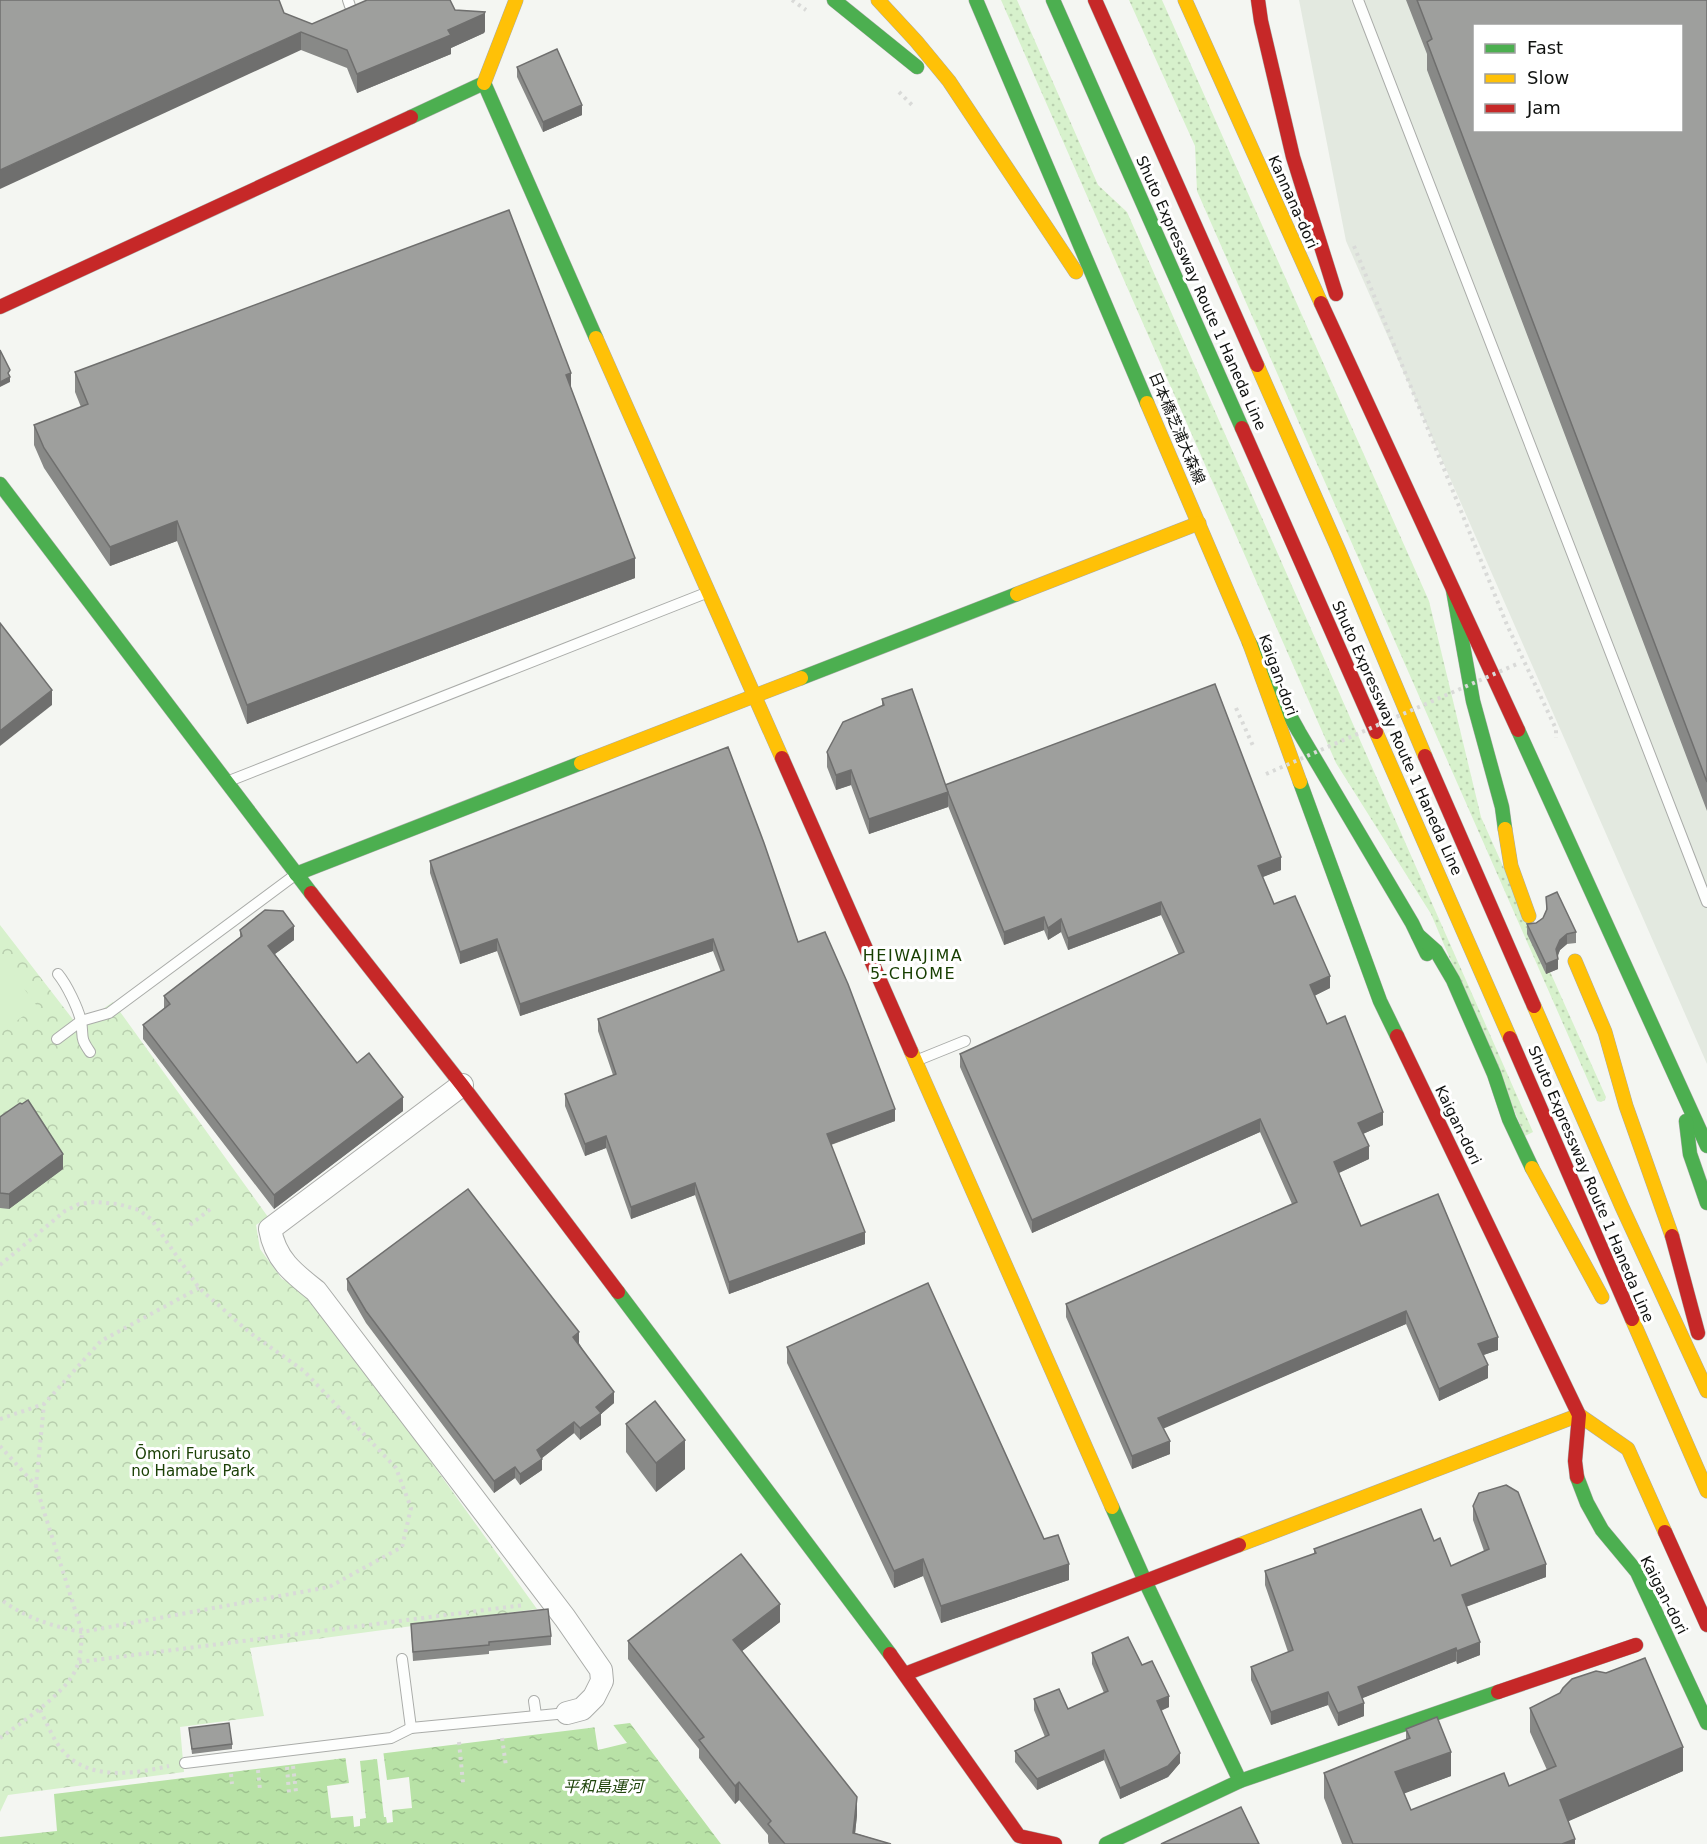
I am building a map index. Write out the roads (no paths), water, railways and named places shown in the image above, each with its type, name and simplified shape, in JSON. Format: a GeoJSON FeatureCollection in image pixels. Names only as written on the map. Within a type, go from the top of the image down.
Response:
{"type":"FeatureCollection","features":[{"type":"Feature","properties":{"kind":"main road"},"geometry":{"type":"LineString","coordinates":[[0,307],[484,83],[516,0]]}},
{"type":"Feature","properties":{"kind":"main road"},"geometry":{"type":"LineString","coordinates":[[834,0],[903,55],[981,128]]}},
{"type":"Feature","properties":{"kind":"main road"},"geometry":{"type":"LineString","coordinates":[[878,0],[949,81],[1124,345]]}},
{"type":"Feature","properties":{"kind":"main road"},"geometry":{"type":"LineString","coordinates":[[976,0],[1124,345]]}},
{"type":"Feature","properties":{"kind":"main road","name":"Shuto Expressway Route 1 Haneda Line"},"geometry":{"type":"LineString","coordinates":[[1053,0],[1433,860],[1683,1442],[1706,1488]]}},
{"type":"Feature","properties":{"kind":"main road","name":"Shuto Expressway Route 1 Haneda Line"},"geometry":{"type":"LineString","coordinates":[[1095,0],[1339,551],[1424,753],[1618,1196],[1707,1391]]}},
{"type":"Feature","properties":{"kind":"main road","name":"Kannana-dori"},"geometry":{"type":"LineString","coordinates":[[1185,0],[1291,238],[1375,417]]}},
{"type":"Feature","properties":{"kind":"main road"},"geometry":{"type":"LineString","coordinates":[[1258,0],[1293,157],[1375,417],[1707,1146]]}},
{"type":"Feature","properties":{"kind":"main road"},"geometry":{"type":"LineString","coordinates":[[484,83],[1145,1581],[1240,1781]]}},
{"type":"Feature","properties":{"kind":"main road","name":"日本橋芝浦大森線"},"geometry":{"type":"LineString","coordinates":[[1124,345],[1199,523]]}},
{"type":"Feature","properties":{"kind":"main road"},"geometry":{"type":"LineString","coordinates":[[0,484],[296,874],[462,1085],[905,1674],[1018,1836],[1055,1844]]}},
{"type":"Feature","properties":{"kind":"main road"},"geometry":{"type":"LineString","coordinates":[[296,874],[754,698],[1199,523]]}},
{"type":"Feature","properties":{"kind":"main road","name":"Kaigan-dori"},"geometry":{"type":"LineString","coordinates":[[1199,523],[1249,642],[1380,1001],[1579,1415],[1575,1469],[1584,1495],[1597,1523],[1637,1572],[1707,1723]]}},
{"type":"Feature","properties":{"kind":"main road"},"geometry":{"type":"LineString","coordinates":[[1453,590],[1473,701],[1502,807],[1511,866],[1529,916]]}},
{"type":"Feature","properties":{"kind":"main road"},"geometry":{"type":"LineString","coordinates":[[1249,642],[1418,935],[1474,1062]]}},
{"type":"Feature","properties":{"kind":"main road"},"geometry":{"type":"LineString","coordinates":[[1502,807],[1521,843]]}},
{"type":"Feature","properties":{"kind":"main road"},"geometry":{"type":"LineString","coordinates":[[1418,935],[1436,951],[1453,980],[1494,1074],[1509,1119],[1531,1166],[1609,1310]]}},
{"type":"Feature","properties":{"kind":"main road"},"geometry":{"type":"LineString","coordinates":[[1575,961],[1605,1032],[1614,1070],[1668,1222],[1707,1367]]}},
{"type":"Feature","properties":{"kind":"main road"},"geometry":{"type":"LineString","coordinates":[[1596,1047],[1614,1070]]}},
{"type":"Feature","properties":{"kind":"main road"},"geometry":{"type":"LineString","coordinates":[[1482,1082],[1509,1119]]}},
{"type":"Feature","properties":{"kind":"main road"},"geometry":{"type":"LineString","coordinates":[[1684,1098],[1690,1154],[1707,1203]]}},
{"type":"Feature","properties":{"kind":"main road"},"geometry":{"type":"LineString","coordinates":[[1631,1350],[1683,1442]]}},
{"type":"Feature","properties":{"kind":"main road"},"geometry":{"type":"LineString","coordinates":[[905,1674],[1579,1415],[1628,1449],[1707,1624]]}},
{"type":"Feature","properties":{"kind":"main road"},"geometry":{"type":"LineString","coordinates":[[1106,1844],[1240,1781],[1636,1645]]}},
{"type":"Feature","properties":{"kind":"street"},"geometry":{"type":"LineString","coordinates":[[462,1085],[270,1229],[273,1246],[291,1272],[316,1291],[602,1670],[602,1682],[594,1698],[582,1709],[567,1713]]}},
{"type":"Feature","properties":{"kind":"lane"},"geometry":{"type":"LineString","coordinates":[[1358,0],[1707,902]]}},
{"type":"Feature","properties":{"kind":"lane"},"geometry":{"type":"LineString","coordinates":[[226,782],[708,592]]}},
{"type":"Feature","properties":{"kind":"lane"},"geometry":{"type":"LineString","coordinates":[[57,1039],[81,1021],[109,1013],[296,874]]}},
{"type":"Feature","properties":{"kind":"lane"},"geometry":{"type":"LineString","coordinates":[[58,974],[65,983],[81,1021],[81,1039],[90,1052]]}},
{"type":"Feature","properties":{"kind":"lane"},"geometry":{"type":"LineString","coordinates":[[915,1061],[965,1041]]}},
{"type":"Feature","properties":{"kind":"lane"},"geometry":{"type":"LineString","coordinates":[[402,1659],[411,1728]]}},
{"type":"Feature","properties":{"kind":"lane"},"geometry":{"type":"LineString","coordinates":[[534,1701],[536,1715]]}},
{"type":"Feature","properties":{"kind":"lane"},"geometry":{"type":"LineString","coordinates":[[185,1763],[390,1738],[411,1728],[567,1713]]}},
{"type":"Feature","properties":{"kind":"water","name":"平和島運河"},"geometry":{"type":"Polygon","coordinates":[[[630,1723],[721,1844],[0,1844],[0,1837],[57,1831],[54,1794],[630,1723]]]}},
{"type":"Feature","properties":{"kind":"district","name":"HEIWAJIMA 5-CHOME"},"geometry":{"type":"Point","coordinates":[913,964]}},
{"type":"Feature","properties":{"kind":"park label","name":"Ōmori Furusato no Hamabe Park"},"geometry":{"type":"Point","coordinates":[193,1462]}}]}
